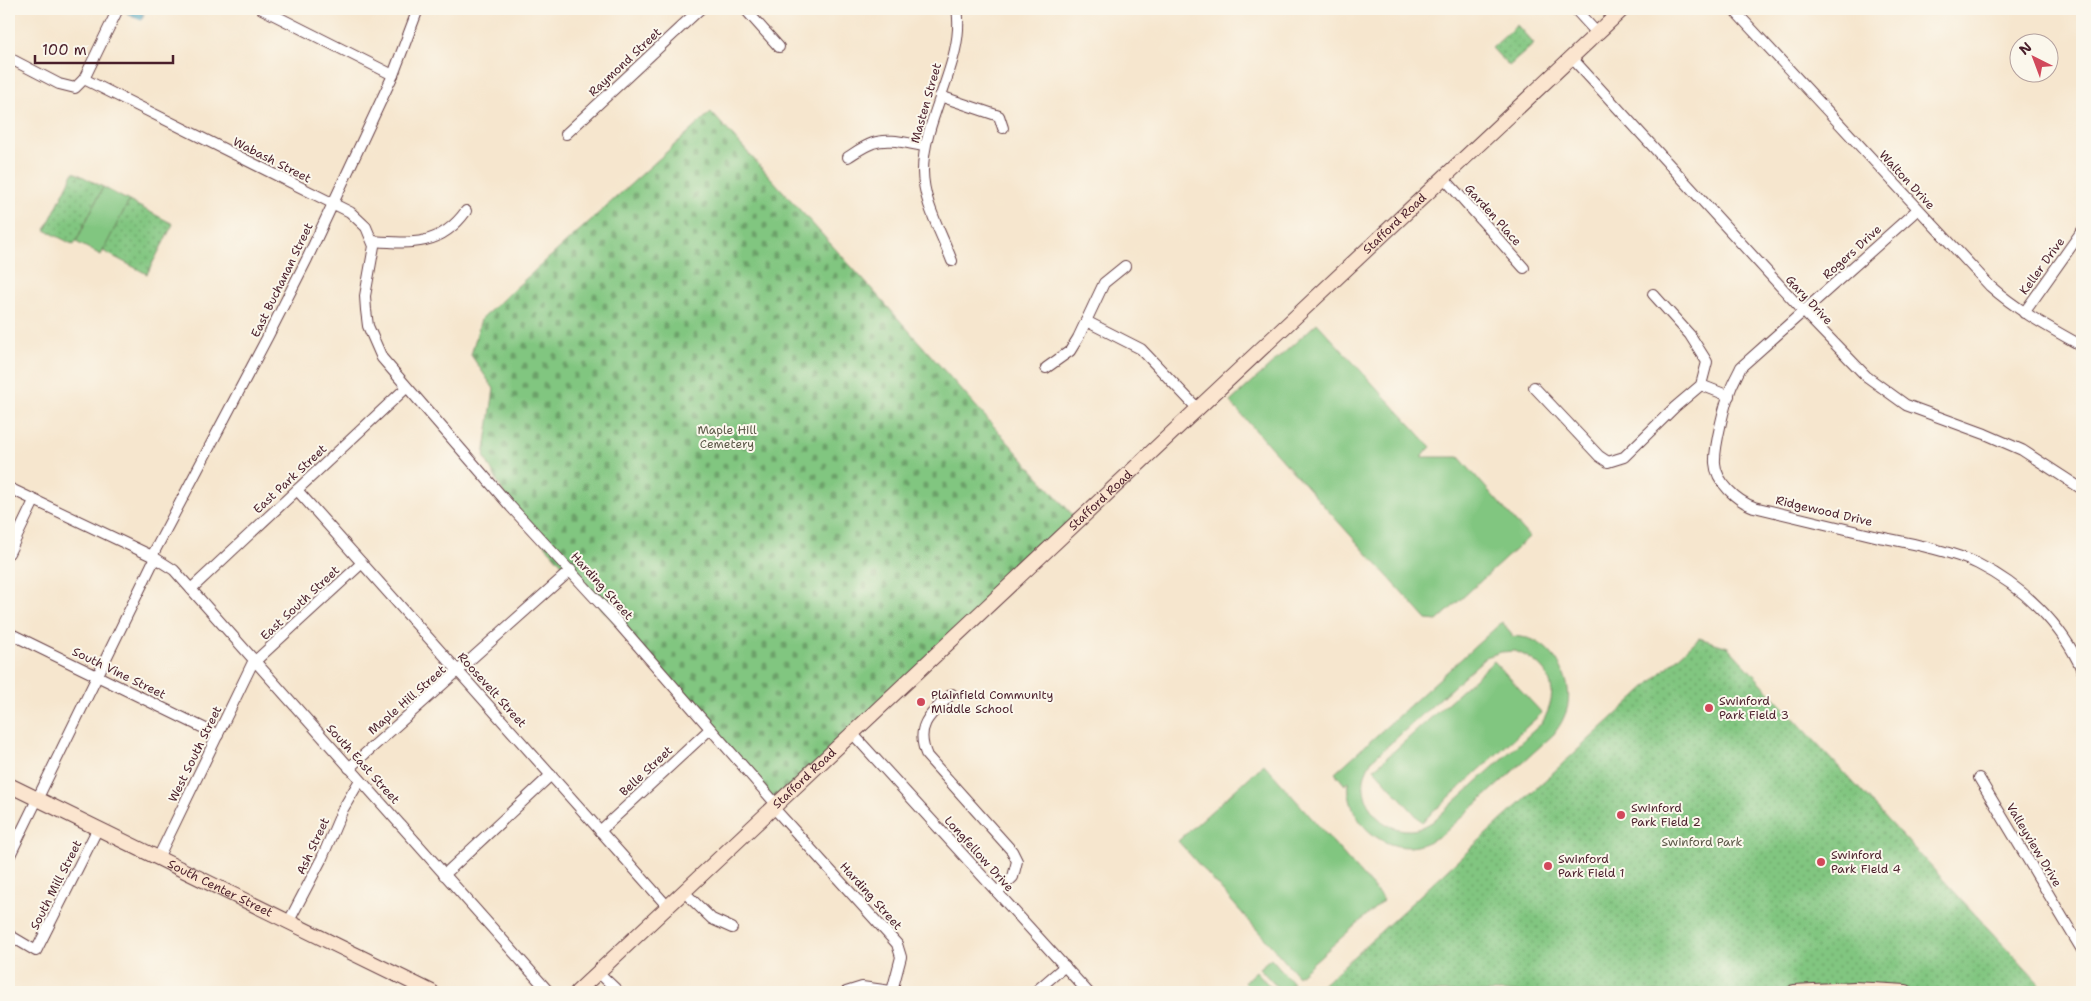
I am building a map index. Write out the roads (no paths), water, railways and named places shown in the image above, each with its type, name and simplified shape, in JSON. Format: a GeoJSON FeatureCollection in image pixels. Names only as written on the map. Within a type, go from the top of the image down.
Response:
{"type":"FeatureCollection","features":[{"type":"Feature","properties":{"kind":"street"},"geometry":{"type":"LineString","coordinates":[[9,58],[59,84],[75,88],[84,79],[118,9]]}},
{"type":"Feature","properties":{"kind":"street"},"geometry":{"type":"LineString","coordinates":[[262,9],[393,74]]}},
{"type":"Feature","properties":{"kind":"street","name":"East Buchanan Street"},"geometry":{"type":"LineString","coordinates":[[9,857],[154,557],[268,336],[333,204],[393,74],[418,9]]}},
{"type":"Feature","properties":{"kind":"street","name":"Raymond Street"},"geometry":{"type":"LineString","coordinates":[[566,134],[700,9]]}},
{"type":"Feature","properties":{"kind":"street"},"geometry":{"type":"LineString","coordinates":[[745,9],[779,47]]}},
{"type":"Feature","properties":{"kind":"street","name":"Masten Street"},"geometry":{"type":"LineString","coordinates":[[952,261],[929,204],[923,171],[925,146],[959,29],[957,9]]}},
{"type":"Feature","properties":{"kind":"street"},"geometry":{"type":"LineString","coordinates":[[1575,9],[1597,33]]}},
{"type":"Feature","properties":{"kind":"street","name":"Stafford Road"},"geometry":{"type":"LineString","coordinates":[[577,992],[1623,9]]}},
{"type":"Feature","properties":{"kind":"street","name":"Walton Drive"},"geometry":{"type":"LineString","coordinates":[[1733,9],[1917,210],[1990,286],[2024,313],[2082,346]]}},
{"type":"Feature","properties":{"kind":"street","name":"Gary Drive"},"geometry":{"type":"LineString","coordinates":[[1571,57],[1804,312],[1866,376],[1897,400],[1914,409],[1985,434],[2022,450],[2082,489]]}},
{"type":"Feature","properties":{"kind":"street","name":"Wabash Street"},"geometry":{"type":"LineString","coordinates":[[84,79],[358,218],[366,227],[373,241]]}},
{"type":"Feature","properties":{"kind":"street"},"geometry":{"type":"LineString","coordinates":[[940,96],[999,116],[1003,128]]}},
{"type":"Feature","properties":{"kind":"street"},"geometry":{"type":"LineString","coordinates":[[848,157],[874,143],[881,142],[890,141],[925,146]]}},
{"type":"Feature","properties":{"kind":"street","name":"Garden Place"},"geometry":{"type":"LineString","coordinates":[[1444,178],[1524,268]]}},
{"type":"Feature","properties":{"kind":"street","name":"Rogers Drive"},"geometry":{"type":"LineString","coordinates":[[1804,312],[1917,210]]}},
{"type":"Feature","properties":{"kind":"street"},"geometry":{"type":"LineString","coordinates":[[406,388],[382,358],[368,326],[365,296],[374,255],[373,241],[407,244],[430,240],[451,228],[466,212]]}},
{"type":"Feature","properties":{"kind":"street","name":"Keller Drive"},"geometry":{"type":"LineString","coordinates":[[2024,313],[2081,232]]}},
{"type":"Feature","properties":{"kind":"street"},"geometry":{"type":"LineString","coordinates":[[1046,368],[1070,351],[1104,283],[1125,266]]}},
{"type":"Feature","properties":{"kind":"street"},"geometry":{"type":"LineString","coordinates":[[1534,387],[1599,456],[1608,462],[1624,457],[1675,407],[1701,385],[1707,362],[1690,335],[1653,294]]}},
{"type":"Feature","properties":{"kind":"street","name":"Ridgewood Drive"},"geometry":{"type":"LineString","coordinates":[[1804,312],[1742,367],[1729,396],[1718,442],[1715,463],[1718,474],[1724,484],[1740,500],[1754,507],[1922,546],[1976,563],[2008,583],[2058,628],[2082,670]]}},
{"type":"Feature","properties":{"kind":"street"},"geometry":{"type":"LineString","coordinates":[[1086,321],[1141,349],[1198,409]]}},
{"type":"Feature","properties":{"kind":"street"},"geometry":{"type":"LineString","coordinates":[[1701,385],[1729,396]]}},
{"type":"Feature","properties":{"kind":"street","name":"East Park Street"},"geometry":{"type":"LineString","coordinates":[[191,589],[406,388]]}},
{"type":"Feature","properties":{"kind":"street","name":"Harding Street"},"geometry":{"type":"LineString","coordinates":[[406,388],[511,507],[571,570],[897,944],[901,957],[895,992]]}},
{"type":"Feature","properties":{"kind":"street","name":"South East Street"},"geometry":{"type":"LineString","coordinates":[[9,488],[154,557],[174,570],[548,992]]}},
{"type":"Feature","properties":{"kind":"street","name":"Roosevelt Street"},"geometry":{"type":"LineString","coordinates":[[297,490],[668,907]]}},
{"type":"Feature","properties":{"kind":"street"},"geometry":{"type":"LineString","coordinates":[[9,553],[34,501]]}},
{"type":"Feature","properties":{"kind":"street","name":"East South Street"},"geometry":{"type":"LineString","coordinates":[[255,662],[362,563]]}},
{"type":"Feature","properties":{"kind":"street","name":"Maple Hill Street"},"geometry":{"type":"LineString","coordinates":[[349,768],[571,570]]}},
{"type":"Feature","properties":{"kind":"street","name":"South Vine Street"},"geometry":{"type":"LineString","coordinates":[[9,633],[218,735]]}},
{"type":"Feature","properties":{"kind":"street","name":"West South Street"},"geometry":{"type":"LineString","coordinates":[[158,858],[255,662]]}},
{"type":"Feature","properties":{"kind":"street"},"geometry":{"type":"LineString","coordinates":[[952,694],[935,709],[922,727],[921,743],[927,756],[1012,851],[1017,861],[1013,877],[997,892]]}},
{"type":"Feature","properties":{"kind":"street","name":"Belle Street"},"geometry":{"type":"LineString","coordinates":[[600,831],[710,729]]}},
{"type":"Feature","properties":{"kind":"street","name":"Longfellow Drive"},"geometry":{"type":"LineString","coordinates":[[852,733],[1088,992]]}},
{"type":"Feature","properties":{"kind":"street"},"geometry":{"type":"LineString","coordinates":[[444,874],[551,775]]}},
{"type":"Feature","properties":{"kind":"street","name":"Valleyview Drive"},"geometry":{"type":"LineString","coordinates":[[1979,778],[2082,950]]}},
{"type":"Feature","properties":{"kind":"street","name":"Ash Street"},"geometry":{"type":"LineString","coordinates":[[288,923],[322,858],[343,809],[360,780]]}},
{"type":"Feature","properties":{"kind":"street","name":"South Center Street"},"geometry":{"type":"LineString","coordinates":[[9,785],[432,992]]}},
{"type":"Feature","properties":{"kind":"street","name":"South Mill Street"},"geometry":{"type":"LineString","coordinates":[[9,935],[36,951],[98,828]]}},
{"type":"Feature","properties":{"kind":"street"},"geometry":{"type":"LineString","coordinates":[[683,891],[712,919],[732,928]]}},
{"type":"Feature","properties":{"kind":"street"},"geometry":{"type":"LineString","coordinates":[[1035,992],[1065,966]]}},
{"type":"Feature","properties":{"kind":"street"},"geometry":{"type":"LineString","coordinates":[[598,972],[619,992]]}},
{"type":"Feature","properties":{"kind":"street"},"geometry":{"type":"LineString","coordinates":[[846,992],[862,987],[895,992]]}},
{"type":"Feature","properties":{"kind":"street"},"geometry":{"type":"LineString","coordinates":[[1794,992],[1838,989],[1906,992]]}},
{"type":"Feature","properties":{"kind":"water"},"geometry":{"type":"Polygon","coordinates":[[[130,9],[144,14],[141,20],[127,14],[130,9]]]}},
{"type":"Feature","properties":{"kind":"place","name":"Plainfield Community Middle School"},"geometry":{"type":"Point","coordinates":[921,702]}},
{"type":"Feature","properties":{"kind":"place","name":"Swinford Park Field 3"},"geometry":{"type":"Point","coordinates":[1709,708]}},
{"type":"Feature","properties":{"kind":"place","name":"Swinford Park Field 2"},"geometry":{"type":"Point","coordinates":[1621,815]}},
{"type":"Feature","properties":{"kind":"place","name":"Swinford Park Field 4"},"geometry":{"type":"Point","coordinates":[1821,862]}},
{"type":"Feature","properties":{"kind":"place","name":"Swinford Park Field 1"},"geometry":{"type":"Point","coordinates":[1548,866]}},
{"type":"Feature","properties":{"kind":"park label","name":"Maple Hill Cemetery"},"geometry":{"type":"Point","coordinates":[727,437]}},
{"type":"Feature","properties":{"kind":"park label","name":"Swinford Park"},"geometry":{"type":"Point","coordinates":[1702,842]}}]}
